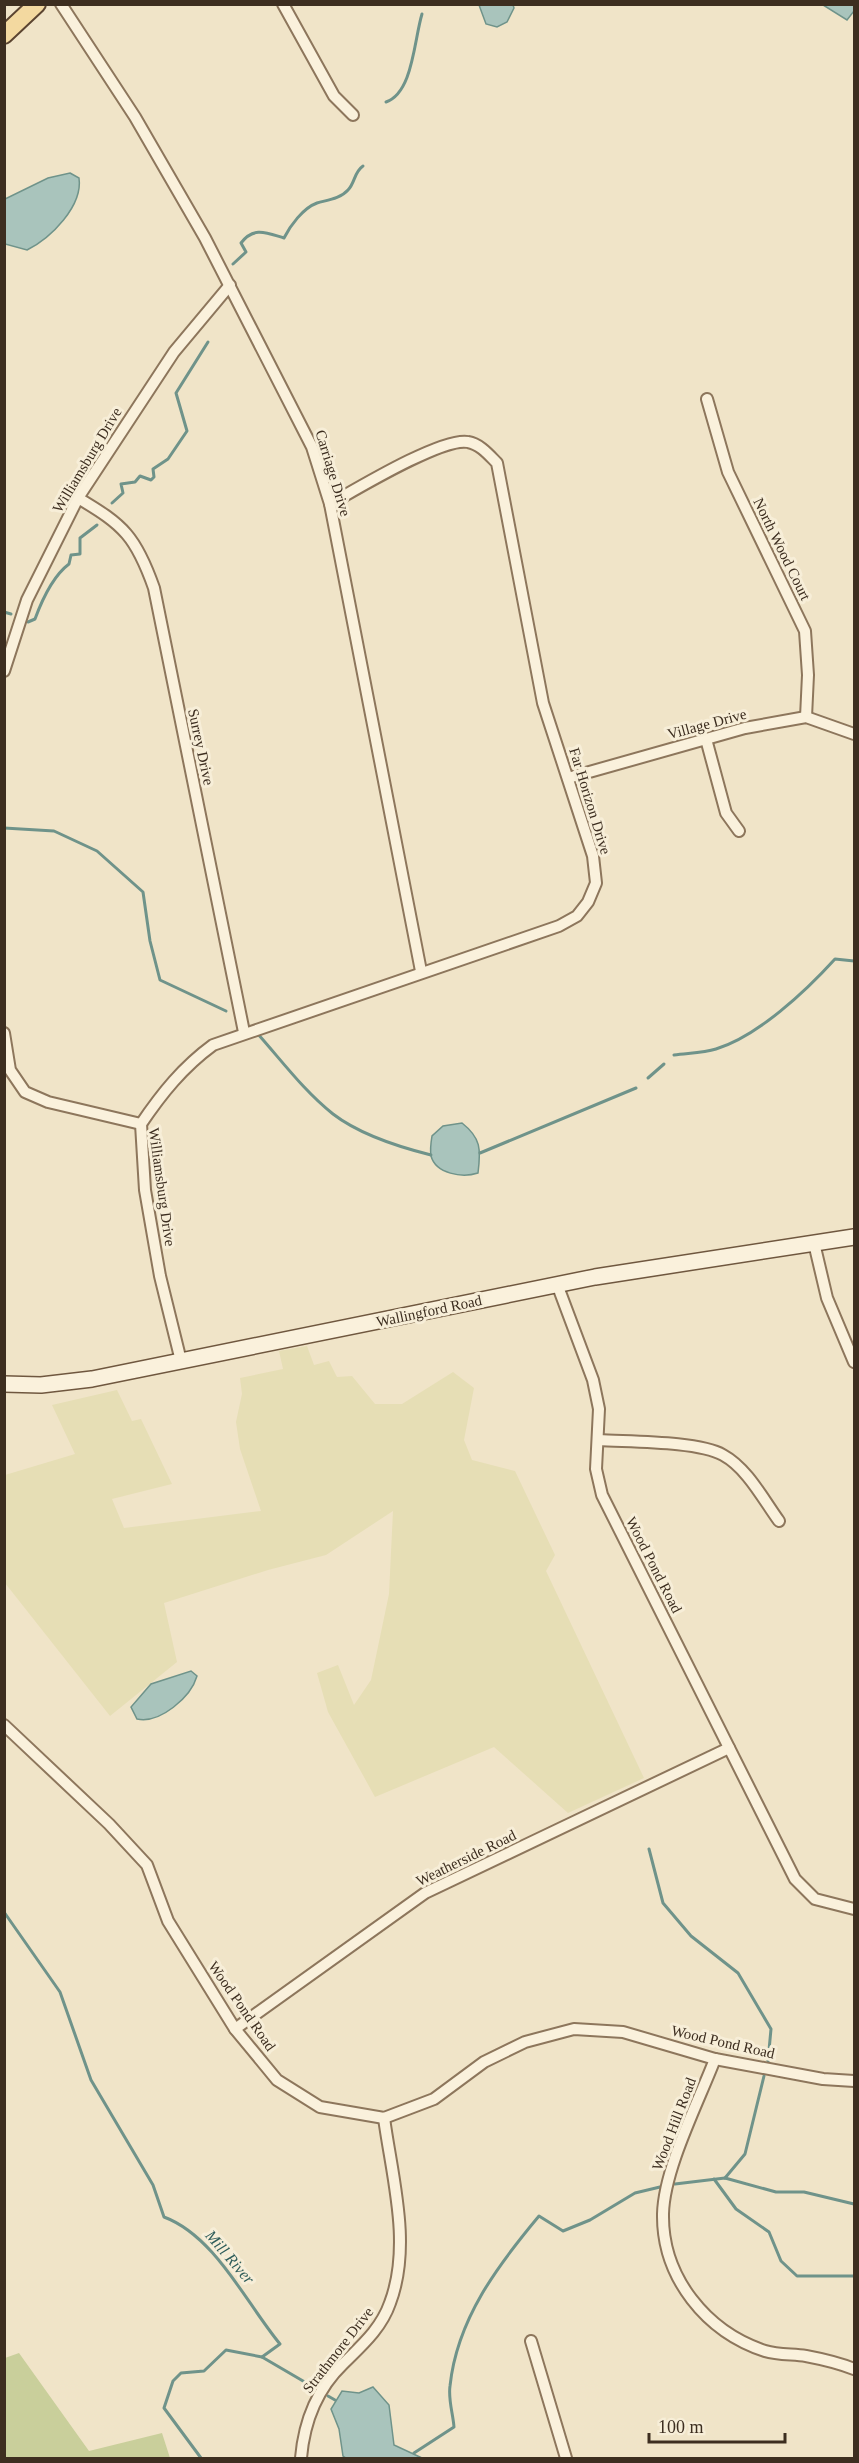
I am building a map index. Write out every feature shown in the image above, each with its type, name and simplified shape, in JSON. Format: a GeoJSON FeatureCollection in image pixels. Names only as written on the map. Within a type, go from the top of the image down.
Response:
{"type":"FeatureCollection","features":[{"type":"Feature","properties":{"kind":"main road"},"geometry":{"type":"LineString","coordinates":[[4,35],[37,4]]}},
{"type":"Feature","properties":{"kind":"street","name":"Carriage Drive"},"geometry":{"type":"LineString","coordinates":[[62,4],[172,177],[312,447],[330,504],[421,972]]}},
{"type":"Feature","properties":{"kind":"street"},"geometry":{"type":"LineString","coordinates":[[283,4],[334,96],[353,115]]}},
{"type":"Feature","properties":{"kind":"street","name":"Williamsburg Drive"},"geometry":{"type":"LineString","coordinates":[[4,671],[27,600],[78,498],[174,352],[230,285]]}},
{"type":"Feature","properties":{"kind":"street","name":"North Wood Court"},"geometry":{"type":"LineString","coordinates":[[706,399],[728,472],[805,631],[808,675],[806,717]]}},
{"type":"Feature","properties":{"kind":"street","name":"Far Horizon Drive"},"geometry":{"type":"LineString","coordinates":[[141,1124],[161,1093],[189,1062],[213,1045],[244,1032],[559,926],[577,916],[588,902],[596,883],[593,856],[543,703],[497,463],[479,446],[468,442],[458,442],[413,460],[330,504]]}},
{"type":"Feature","properties":{"kind":"street","name":"Surrey Drive"},"geometry":{"type":"LineString","coordinates":[[78,498],[109,516],[131,535],[145,561],[154,588],[244,1032]]}},
{"type":"Feature","properties":{"kind":"street","name":"Village Drive"},"geometry":{"type":"LineString","coordinates":[[568,778],[745,728],[806,717],[855,734]]}},
{"type":"Feature","properties":{"kind":"street"},"geometry":{"type":"LineString","coordinates":[[706,739],[726,813],[739,831]]}},
{"type":"Feature","properties":{"kind":"street","name":"Williamsburg Drive"},"geometry":{"type":"LineString","coordinates":[[4,1033],[10,1070],[25,1092],[48,1102],[141,1124],[145,1190],[160,1276],[181,1361]]}},
{"type":"Feature","properties":{"kind":"street","name":"Wallingford Road"},"geometry":{"type":"LineString","coordinates":[[4,1384],[54,1384],[181,1361],[557,1284],[855,1237]]}},
{"type":"Feature","properties":{"kind":"street"},"geometry":{"type":"LineString","coordinates":[[814,1243],[827,1298],[855,1362]]}},
{"type":"Feature","properties":{"kind":"street","name":"Wood Pond Road"},"geometry":{"type":"LineString","coordinates":[[557,1284],[593,1380],[599,1409],[596,1469],[602,1495],[795,1879],[815,1899],[855,1909]]}},
{"type":"Feature","properties":{"kind":"street"},"geometry":{"type":"LineString","coordinates":[[599,1440],[696,1448],[722,1454],[740,1468],[780,1521]]}},
{"type":"Feature","properties":{"kind":"street","name":"Wood Pond Road"},"geometry":{"type":"LineString","coordinates":[[4,1725],[109,1824],[147,1865],[168,1921],[235,2028],[277,2080],[320,2107],[384,2118],[434,2099],[484,2062],[525,2042],[574,2029],[623,2032],[715,2059],[823,2079],[855,2081]]}},
{"type":"Feature","properties":{"kind":"street","name":"Weatherside Road"},"geometry":{"type":"LineString","coordinates":[[235,2028],[426,1893],[729,1748]]}},
{"type":"Feature","properties":{"kind":"street","name":"Wood Hill Road"},"geometry":{"type":"LineString","coordinates":[[715,2059],[669,2175],[663,2214],[666,2242],[680,2281],[699,2311],[726,2333],[766,2352],[806,2356],[855,2369]]}},
{"type":"Feature","properties":{"kind":"street","name":"Strathmore Drive"},"geometry":{"type":"LineString","coordinates":[[301,2458],[303,2439],[312,2409],[341,2366],[360,2349],[376,2329],[390,2305],[398,2277],[401,2251],[399,2224],[384,2118]]}},
{"type":"Feature","properties":{"kind":"street"},"geometry":{"type":"LineString","coordinates":[[531,2341],[566,2458]]}},
{"type":"Feature","properties":{"kind":"shaded area"},"geometry":{"type":"Polygon","coordinates":[[[307,1346],[314,1365],[329,1361],[337,1377],[352,1376],[375,1404],[402,1404],[453,1372],[474,1388],[464,1440],[472,1460],[515,1471],[555,1555],[546,1571],[644,1778],[568,1813],[494,1747],[375,1797],[328,1712],[317,1673],[338,1665],[354,1705],[371,1680],[389,1594],[393,1511],[326,1555],[268,1570],[164,1603],[177,1662],[110,1716],[5,1583],[5,1475],[75,1454],[52,1405],[117,1390],[132,1421],[141,1419],[172,1484],[112,1499],[124,1528],[261,1511],[240,1449],[236,1422],[242,1394],[240,1378],[283,1369],[279,1351],[307,1346]]]}},
{"type":"Feature","properties":{"kind":"green space"},"geometry":{"type":"Polygon","coordinates":[[[19,2353],[89,2451],[162,2433],[170,2458],[5,2458],[5,2358],[19,2353]]]}},
{"type":"Feature","properties":{"kind":"water"},"geometry":{"type":"Polygon","coordinates":[[[479,5],[513,5],[514,8],[507,22],[497,27],[486,24],[479,5]]]}},
{"type":"Feature","properties":{"kind":"water"},"geometry":{"type":"Polygon","coordinates":[[[823,5],[854,5],[854,11],[847,20],[823,5]]]}},
{"type":"Feature","properties":{"kind":"water"},"geometry":{"type":"Polygon","coordinates":[[[70,173],[79,178],[79,189],[71,210],[55,229],[46,238],[27,250],[5,244],[5,199],[48,178],[70,173]]]}},
{"type":"Feature","properties":{"kind":"water"},"geometry":{"type":"Polygon","coordinates":[[[462,1123],[473,1134],[478,1145],[478,1173],[457,1175],[444,1171],[438,1167],[431,1156],[432,1136],[443,1126],[462,1123]]]}},
{"type":"Feature","properties":{"kind":"water"},"geometry":{"type":"Polygon","coordinates":[[[191,1671],[197,1676],[194,1684],[181,1700],[165,1713],[146,1719],[137,1719],[131,1707],[151,1684],[191,1671]]]}},
{"type":"Feature","properties":{"kind":"water"},"geometry":{"type":"Polygon","coordinates":[[[373,2387],[389,2405],[394,2445],[422,2458],[346,2458],[343,2456],[339,2429],[331,2409],[342,2391],[359,2393],[373,2387]]]}},
{"type":"Feature","properties":{"kind":"waterway","name":"Mill River"},"geometry":{"type":"LineString","coordinates":[[386,102],[395,97],[407,77],[422,14]]}},
{"type":"Feature","properties":{"kind":"waterway","name":"Mill River"},"geometry":{"type":"LineString","coordinates":[[233,264],[246,252],[241,243],[251,234],[261,232],[284,238],[293,223],[312,205],[345,193],[363,166]]}},
{"type":"Feature","properties":{"kind":"waterway","name":"Mill River"},"geometry":{"type":"LineString","coordinates":[[112,503],[123,493],[121,484],[135,482],[140,476],[151,480],[154,477],[153,469],[168,459],[187,431],[176,393],[208,342]]}},
{"type":"Feature","properties":{"kind":"waterway","name":"Mill River"},"geometry":{"type":"LineString","coordinates":[[28,622],[35,619],[49,589],[69,564],[71,555],[80,554],[80,538],[97,525]]}},
{"type":"Feature","properties":{"kind":"waterway","name":"Mill River"},"geometry":{"type":"LineString","coordinates":[[4,612],[11,614]]}},
{"type":"Feature","properties":{"kind":"waterway"},"geometry":{"type":"LineString","coordinates":[[4,828],[54,831],[97,851],[143,892],[150,941],[160,980],[226,1011]]}},
{"type":"Feature","properties":{"kind":"waterway"},"geometry":{"type":"LineString","coordinates":[[674,1055],[716,1049],[732,1043],[780,1011],[835,959],[854,961]]}},
{"type":"Feature","properties":{"kind":"waterway"},"geometry":{"type":"LineString","coordinates":[[257,1033],[303,1086],[333,1114],[355,1128],[380,1139],[431,1155]]}},
{"type":"Feature","properties":{"kind":"waterway"},"geometry":{"type":"LineString","coordinates":[[648,1078],[664,1064]]}},
{"type":"Feature","properties":{"kind":"waterway"},"geometry":{"type":"LineString","coordinates":[[480,1153],[636,1088]]}},
{"type":"Feature","properties":{"kind":"waterway"},"geometry":{"type":"LineString","coordinates":[[649,1849],[663,1903],[691,1936],[738,1973],[771,2029],[768,2061]]}},
{"type":"Feature","properties":{"kind":"waterway","name":"Mill River"},"geometry":{"type":"LineString","coordinates":[[4,1912],[60,1992],[91,2080],[153,2185],[164,2217],[182,2226],[214,2255],[280,2344],[262,2357],[226,2350],[204,2371],[181,2373],[173,2381],[164,2408],[201,2458]]}},
{"type":"Feature","properties":{"kind":"waterway"},"geometry":{"type":"LineString","coordinates":[[725,2178],[745,2154],[764,2076]]}},
{"type":"Feature","properties":{"kind":"waterway"},"geometry":{"type":"LineString","coordinates":[[675,2184],[725,2178],[776,2192],[804,2192],[854,2204]]}},
{"type":"Feature","properties":{"kind":"waterway"},"geometry":{"type":"LineString","coordinates":[[714,2179],[736,2209],[769,2232],[781,2261],[797,2276],[854,2276]]}},
{"type":"Feature","properties":{"kind":"waterway"},"geometry":{"type":"LineString","coordinates":[[414,2453],[454,2427],[450,2391],[454,2361],[461,2338],[482,2294],[509,2254],[539,2216],[563,2231],[590,2220],[635,2193],[660,2187]]}},
{"type":"Feature","properties":{"kind":"waterway"},"geometry":{"type":"LineString","coordinates":[[262,2357],[315,2388]]}},
{"type":"Feature","properties":{"kind":"waterway"},"geometry":{"type":"LineString","coordinates":[[328,2396],[335,2400]]}}]}
